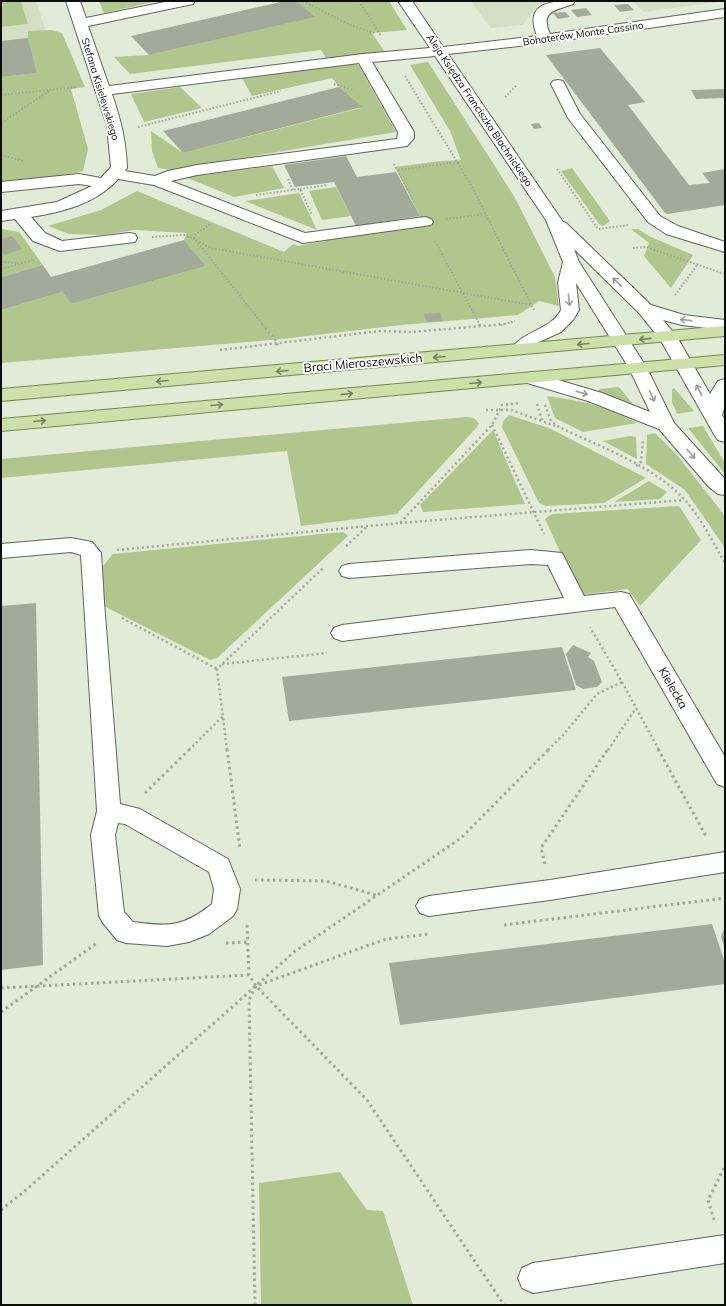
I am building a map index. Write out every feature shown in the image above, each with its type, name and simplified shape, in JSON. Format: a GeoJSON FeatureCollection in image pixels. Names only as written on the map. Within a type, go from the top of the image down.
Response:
{"type":"FeatureCollection","features":[{"type":"Feature","properties":{"kind":"main road","name":"Braci Mieroszewskich"},"geometry":{"type":"LineString","coordinates":[[1,396],[725,331]]}},
{"type":"Feature","properties":{"kind":"main road"},"geometry":{"type":"LineString","coordinates":[[1,424],[725,360]]}},
{"type":"Feature","properties":{"kind":"street","name":"Stefana Kisielewskiego"},"geometry":{"type":"LineString","coordinates":[[73,1],[118,143],[119,168],[109,179]]}},
{"type":"Feature","properties":{"kind":"street"},"geometry":{"type":"LineString","coordinates":[[81,23],[99,21],[188,1]]}},
{"type":"Feature","properties":{"kind":"street","name":"Aleja Księdza Franciszka Blachnickiego"},"geometry":{"type":"LineString","coordinates":[[405,1],[441,51],[554,220],[571,262],[638,368],[666,425],[716,482],[725,489]]}},
{"type":"Feature","properties":{"kind":"street"},"geometry":{"type":"LineString","coordinates":[[545,39],[539,24],[540,15],[546,9],[568,1]]}},
{"type":"Feature","properties":{"kind":"street","name":"Bohaterów Monte Cassino"},"geometry":{"type":"LineString","coordinates":[[101,87],[545,39],[725,13]]}},
{"type":"Feature","properties":{"kind":"street"},"geometry":{"type":"LineString","coordinates":[[157,181],[174,174],[197,170],[402,143],[406,138],[406,132],[363,58]]}},
{"type":"Feature","properties":{"kind":"street"},"geometry":{"type":"LineString","coordinates":[[558,84],[574,115],[654,219],[672,230],[725,247]]}},
{"type":"Feature","properties":{"kind":"street"},"geometry":{"type":"LineString","coordinates":[[1,187],[79,178],[157,181],[303,238],[425,222]]}},
{"type":"Feature","properties":{"kind":"street"},"geometry":{"type":"LineString","coordinates":[[1,216],[56,206],[83,197],[109,179]]}},
{"type":"Feature","properties":{"kind":"street"},"geometry":{"type":"LineString","coordinates":[[19,213],[39,237],[60,246],[129,238]]}},
{"type":"Feature","properties":{"kind":"street","name":"Aleja Księdza Franciszka Blachnickiego"},"geometry":{"type":"LineString","coordinates":[[554,220],[645,309],[668,337],[725,436]]}},
{"type":"Feature","properties":{"kind":"street"},"geometry":{"type":"LineString","coordinates":[[520,349],[532,338],[555,328],[567,316],[570,310],[567,283],[571,262]]}},
{"type":"Feature","properties":{"kind":"street"},"geometry":{"type":"LineString","coordinates":[[645,309],[682,320],[725,325]]}},
{"type":"Feature","properties":{"kind":"street"},"geometry":{"type":"LineString","coordinates":[[531,378],[595,397],[666,425]]}},
{"type":"Feature","properties":{"kind":"street"},"geometry":{"type":"LineString","coordinates":[[713,415],[719,395],[725,385]]}},
{"type":"Feature","properties":{"kind":"street"},"geometry":{"type":"LineString","coordinates":[[1,551],[70,545],[84,546],[91,553],[93,602],[109,811],[104,835],[112,916],[126,932],[176,936],[206,925],[224,909],[227,889],[219,866],[131,816],[109,811]]}},
{"type":"Feature","properties":{"kind":"street"},"geometry":{"type":"LineString","coordinates":[[342,632],[577,604],[555,558],[531,557],[349,571]]}},
{"type":"Feature","properties":{"kind":"street","name":"Kielecka"},"geometry":{"type":"LineString","coordinates":[[577,604],[621,599],[725,778]]}},
{"type":"Feature","properties":{"kind":"street"},"geometry":{"type":"LineString","coordinates":[[429,906],[550,890],[723,863]]}},
{"type":"Feature","properties":{"kind":"street"},"geometry":{"type":"LineString","coordinates":[[534,1278],[724,1249]]}},
{"type":"Feature","properties":{"kind":"path"},"geometry":{"type":"LineString","coordinates":[[303,1],[348,24],[380,35]]}},
{"type":"Feature","properties":{"kind":"path"},"geometry":{"type":"LineString","coordinates":[[359,1],[375,26]]}},
{"type":"Feature","properties":{"kind":"path"},"geometry":{"type":"LineString","coordinates":[[392,55],[458,162],[536,313],[530,314]]}},
{"type":"Feature","properties":{"kind":"path"},"geometry":{"type":"LineString","coordinates":[[506,97],[517,85]]}},
{"type":"Feature","properties":{"kind":"path"},"geometry":{"type":"LineString","coordinates":[[1,95],[101,87]]}},
{"type":"Feature","properties":{"kind":"path"},"geometry":{"type":"LineString","coordinates":[[1,123],[52,90]]}},
{"type":"Feature","properties":{"kind":"path"},"geometry":{"type":"LineString","coordinates":[[134,128],[283,91]]}},
{"type":"Feature","properties":{"kind":"path"},"geometry":{"type":"LineString","coordinates":[[384,145],[425,222],[485,214]]}},
{"type":"Feature","properties":{"kind":"path"},"geometry":{"type":"LineString","coordinates":[[398,170],[458,162]]}},
{"type":"Feature","properties":{"kind":"path"},"geometry":{"type":"LineString","coordinates":[[557,169],[598,229],[619,226]]}},
{"type":"Feature","properties":{"kind":"path"},"geometry":{"type":"LineString","coordinates":[[218,206],[229,198],[328,185]]}},
{"type":"Feature","properties":{"kind":"path"},"geometry":{"type":"LineString","coordinates":[[300,189],[320,236]]}},
{"type":"Feature","properties":{"kind":"path"},"geometry":{"type":"LineString","coordinates":[[195,239],[194,236],[204,228]]}},
{"type":"Feature","properties":{"kind":"path"},"geometry":{"type":"LineString","coordinates":[[129,238],[186,235],[211,248],[531,305]]}},
{"type":"Feature","properties":{"kind":"path"},"geometry":{"type":"LineString","coordinates":[[195,239],[277,342],[278,350]]}},
{"type":"Feature","properties":{"kind":"path"},"geometry":{"type":"LineString","coordinates":[[435,240],[465,293],[481,327]]}},
{"type":"Feature","properties":{"kind":"path"},"geometry":{"type":"LineString","coordinates":[[633,248],[646,247],[725,274]]}},
{"type":"Feature","properties":{"kind":"path"},"geometry":{"type":"LineString","coordinates":[[1,262],[21,264]]}},
{"type":"Feature","properties":{"kind":"path"},"geometry":{"type":"LineString","coordinates":[[671,300],[698,265]]}},
{"type":"Feature","properties":{"kind":"path"},"geometry":{"type":"LineString","coordinates":[[220,350],[233,350],[277,342],[372,332],[399,333],[481,327],[500,325],[517,320]]}},
{"type":"Feature","properties":{"kind":"path"},"geometry":{"type":"LineString","coordinates":[[400,523],[492,424],[502,405],[522,402]]}},
{"type":"Feature","properties":{"kind":"path"},"geometry":{"type":"LineString","coordinates":[[543,402],[551,421],[561,428],[636,466],[663,482],[684,500],[725,563]]}},
{"type":"Feature","properties":{"kind":"path"},"geometry":{"type":"LineString","coordinates":[[537,404],[542,421]]}},
{"type":"Feature","properties":{"kind":"path"},"geometry":{"type":"LineString","coordinates":[[486,410],[510,410],[542,421],[551,426],[561,428]]}},
{"type":"Feature","properties":{"kind":"path"},"geometry":{"type":"LineString","coordinates":[[492,424],[555,558]]}},
{"type":"Feature","properties":{"kind":"path"},"geometry":{"type":"LineString","coordinates":[[636,466],[641,462],[643,435]]}},
{"type":"Feature","properties":{"kind":"path"},"geometry":{"type":"LineString","coordinates":[[91,553],[400,523],[684,500]]}},
{"type":"Feature","properties":{"kind":"path"},"geometry":{"type":"LineString","coordinates":[[346,547],[368,526]]}},
{"type":"Feature","properties":{"kind":"path"},"geometry":{"type":"LineString","coordinates":[[217,669],[329,563]]}},
{"type":"Feature","properties":{"kind":"path"},"geometry":{"type":"LineString","coordinates":[[93,602],[217,669]]}},
{"type":"Feature","properties":{"kind":"path"},"geometry":{"type":"LineString","coordinates":[[577,604],[723,863]]}},
{"type":"Feature","properties":{"kind":"path"},"geometry":{"type":"LineString","coordinates":[[217,669],[242,857]]}},
{"type":"Feature","properties":{"kind":"path"},"geometry":{"type":"LineString","coordinates":[[1,1210],[26,1190],[294,952],[461,838],[564,734],[597,694],[622,682]]}},
{"type":"Feature","properties":{"kind":"path"},"geometry":{"type":"LineString","coordinates":[[550,890],[541,848],[636,708]]}},
{"type":"Feature","properties":{"kind":"path"},"geometry":{"type":"LineString","coordinates":[[109,811],[131,808],[223,716]]}},
{"type":"Feature","properties":{"kind":"path"},"geometry":{"type":"LineString","coordinates":[[252,880],[326,881],[377,895]]}},
{"type":"Feature","properties":{"kind":"path"},"geometry":{"type":"LineString","coordinates":[[496,926],[725,898]]}},
{"type":"Feature","properties":{"kind":"path"},"geometry":{"type":"LineString","coordinates":[[246,919],[249,975],[256,986],[367,1100],[504,1305]]}},
{"type":"Feature","properties":{"kind":"path"},"geometry":{"type":"LineString","coordinates":[[256,1305],[249,1000],[256,986],[386,940],[433,934]]}},
{"type":"Feature","properties":{"kind":"path"},"geometry":{"type":"LineString","coordinates":[[1,988],[249,975]]}},
{"type":"Feature","properties":{"kind":"path"},"geometry":{"type":"LineString","coordinates":[[724,1249],[708,1200],[725,1166]]}},
{"type":"Feature","properties":{"kind":"shaded area"},"geometry":{"type":"Polygon","coordinates":[[[1,1],[36,1],[60,74],[1,81],[1,1]]]}},
{"type":"Feature","properties":{"kind":"shaded area"},"geometry":{"type":"Polygon","coordinates":[[[471,1],[549,1],[537,5],[523,25],[490,28],[471,1]]]}},
{"type":"Feature","properties":{"kind":"shaded area"},"geometry":{"type":"Polygon","coordinates":[[[633,1],[725,1],[644,12],[633,1]]]}},
{"type":"Feature","properties":{"kind":"green space"},"geometry":{"type":"Polygon","coordinates":[[[1,1],[21,1],[28,24],[1,27],[1,1]]]}},
{"type":"Feature","properties":{"kind":"green space"},"geometry":{"type":"Polygon","coordinates":[[[99,1],[153,1],[153,2],[104,13],[99,1]]]}},
{"type":"Feature","properties":{"kind":"green space"},"geometry":{"type":"Polygon","coordinates":[[[297,1],[389,1],[407,30],[372,33],[385,52],[326,58],[321,50],[130,74],[114,57],[149,55],[314,17],[297,1]]]}},
{"type":"Feature","properties":{"kind":"green space"},"geometry":{"type":"Polygon","coordinates":[[[51,30],[62,33],[85,87],[71,89],[88,149],[83,171],[62,177],[1,183],[1,77],[37,73],[28,38],[28,31],[51,30]]]}},
{"type":"Feature","properties":{"kind":"green space"},"geometry":{"type":"Polygon","coordinates":[[[428,62],[514,196],[555,277],[559,306],[539,301],[518,315],[401,325],[282,339],[1,363],[1,310],[62,292],[71,304],[206,266],[184,240],[187,233],[134,230],[102,235],[69,234],[48,226],[101,210],[137,191],[284,252],[293,244],[298,246],[417,224],[420,216],[395,167],[461,160],[450,131],[410,65],[428,62]]]}},
{"type":"Feature","properties":{"kind":"green space"},"geometry":{"type":"Polygon","coordinates":[[[358,64],[396,132],[171,170],[158,168],[152,151],[151,131],[183,153],[361,108],[339,87],[332,78],[252,96],[242,78],[358,64]]]}},
{"type":"Feature","properties":{"kind":"green space"},"geometry":{"type":"Polygon","coordinates":[[[180,87],[202,108],[144,122],[131,94],[180,87]]]}},
{"type":"Feature","properties":{"kind":"green space"},"geometry":{"type":"Polygon","coordinates":[[[272,166],[284,188],[234,197],[185,177],[272,166]]]}},
{"type":"Feature","properties":{"kind":"green space"},"geometry":{"type":"Polygon","coordinates":[[[572,168],[610,221],[603,226],[599,224],[561,171],[572,168]]]}},
{"type":"Feature","properties":{"kind":"green space"},"geometry":{"type":"Polygon","coordinates":[[[336,187],[351,216],[322,220],[309,191],[336,187]]]}},
{"type":"Feature","properties":{"kind":"green space"},"geometry":{"type":"Polygon","coordinates":[[[299,193],[317,230],[245,201],[299,193]]]}},
{"type":"Feature","properties":{"kind":"green space"},"geometry":{"type":"Polygon","coordinates":[[[1,229],[19,232],[43,265],[1,277],[1,229]]]}},
{"type":"Feature","properties":{"kind":"green space"},"geometry":{"type":"Polygon","coordinates":[[[631,229],[638,229],[649,236],[693,255],[671,288],[644,256],[649,243],[631,229]]]}},
{"type":"Feature","properties":{"kind":"green space"},"geometry":{"type":"Polygon","coordinates":[[[619,387],[632,403],[629,405],[597,392],[600,389],[619,387]]]}},
{"type":"Feature","properties":{"kind":"green space"},"geometry":{"type":"Polygon","coordinates":[[[674,388],[694,411],[677,414],[672,402],[672,389],[674,388]]]}},
{"type":"Feature","properties":{"kind":"green space"},"geometry":{"type":"Polygon","coordinates":[[[547,396],[604,408],[637,423],[583,432],[555,418],[547,396]]]}},
{"type":"Feature","properties":{"kind":"green space"},"geometry":{"type":"Polygon","coordinates":[[[509,415],[549,428],[646,478],[604,503],[546,506],[539,503],[502,427],[503,421],[509,415]]]}},
{"type":"Feature","properties":{"kind":"green space"},"geometry":{"type":"Polygon","coordinates":[[[466,417],[474,418],[479,424],[397,514],[301,526],[287,451],[1,478],[1,459],[466,417]]]}},
{"type":"Feature","properties":{"kind":"green space"},"geometry":{"type":"Polygon","coordinates":[[[703,426],[725,463],[725,474],[688,428],[703,426]]]}},
{"type":"Feature","properties":{"kind":"green space"},"geometry":{"type":"Polygon","coordinates":[[[493,430],[525,504],[423,512],[420,505],[493,430]]]}},
{"type":"Feature","properties":{"kind":"green space"},"geometry":{"type":"Polygon","coordinates":[[[655,433],[677,455],[725,516],[725,548],[685,490],[646,464],[647,435],[655,433]]]}},
{"type":"Feature","properties":{"kind":"green space"},"geometry":{"type":"Polygon","coordinates":[[[630,436],[636,437],[637,459],[603,441],[630,436]]]}},
{"type":"Feature","properties":{"kind":"green space"},"geometry":{"type":"Polygon","coordinates":[[[649,481],[667,492],[660,499],[614,502],[649,481]]]}},
{"type":"Feature","properties":{"kind":"green space"},"geometry":{"type":"Polygon","coordinates":[[[679,506],[701,540],[640,606],[628,589],[580,595],[545,519],[552,514],[679,506]]]}},
{"type":"Feature","properties":{"kind":"green space"},"geometry":{"type":"Polygon","coordinates":[[[343,532],[348,536],[217,658],[210,660],[100,604],[101,568],[113,554],[343,532]]]}},
{"type":"Feature","properties":{"kind":"green space"},"geometry":{"type":"Polygon","coordinates":[[[340,1172],[367,1210],[383,1211],[413,1305],[261,1305],[259,1183],[340,1172]]]}},
{"type":"Feature","properties":{"kind":"building"},"geometry":{"type":"Polygon","coordinates":[[[285,1],[297,1],[315,17],[149,55],[131,36],[285,1]]]}},
{"type":"Feature","properties":{"kind":"building"},"geometry":{"type":"Polygon","coordinates":[[[628,4],[634,10],[620,12],[614,5],[628,4]]]}},
{"type":"Feature","properties":{"kind":"building"},"geometry":{"type":"Polygon","coordinates":[[[586,8],[592,15],[577,17],[571,10],[586,8]]]}},
{"type":"Feature","properties":{"kind":"building"},"geometry":{"type":"Polygon","coordinates":[[[565,12],[570,17],[558,19],[553,13],[565,12]]]}},
{"type":"Feature","properties":{"kind":"building"},"geometry":{"type":"Polygon","coordinates":[[[28,38],[37,73],[1,77],[1,41],[28,38]]]}},
{"type":"Feature","properties":{"kind":"building"},"geometry":{"type":"Polygon","coordinates":[[[600,48],[645,102],[628,105],[689,185],[710,183],[702,173],[725,169],[725,205],[668,214],[665,213],[546,55],[600,48]]]}},
{"type":"Feature","properties":{"kind":"building"},"geometry":{"type":"Polygon","coordinates":[[[339,87],[362,107],[183,153],[163,131],[339,87]]]}},
{"type":"Feature","properties":{"kind":"building"},"geometry":{"type":"Polygon","coordinates":[[[725,89],[725,98],[696,99],[691,90],[725,89]]]}},
{"type":"Feature","properties":{"kind":"building"},"geometry":{"type":"Polygon","coordinates":[[[539,123],[542,128],[534,129],[531,124],[539,123]]]}},
{"type":"Feature","properties":{"kind":"building"},"geometry":{"type":"Polygon","coordinates":[[[346,156],[357,177],[396,172],[420,216],[356,226],[334,182],[295,187],[284,165],[346,156]]]}},
{"type":"Feature","properties":{"kind":"building"},"geometry":{"type":"Polygon","coordinates":[[[12,236],[22,249],[4,255],[1,251],[1,239],[12,236]]]}},
{"type":"Feature","properties":{"kind":"building"},"geometry":{"type":"Polygon","coordinates":[[[184,240],[206,266],[71,304],[62,292],[1,310],[1,277],[43,265],[51,277],[184,240]]]}},
{"type":"Feature","properties":{"kind":"building"},"geometry":{"type":"Polygon","coordinates":[[[440,313],[443,321],[427,322],[424,314],[440,313]]]}},
{"type":"Feature","properties":{"kind":"building"},"geometry":{"type":"Polygon","coordinates":[[[36,603],[43,965],[1,970],[1,606],[36,603]]]}},
{"type":"Feature","properties":{"kind":"building"},"geometry":{"type":"Polygon","coordinates":[[[573,645],[591,653],[588,657],[594,661],[602,682],[597,687],[583,689],[576,685],[566,654],[573,645]]]}},
{"type":"Feature","properties":{"kind":"building"},"geometry":{"type":"Polygon","coordinates":[[[562,647],[576,690],[289,721],[282,677],[562,647]]]}},
{"type":"Feature","properties":{"kind":"building"},"geometry":{"type":"Polygon","coordinates":[[[712,924],[725,963],[725,984],[400,1025],[389,963],[712,924]]]}},
{"type":"Feature","properties":{"kind":"building"},"geometry":{"type":"Polygon","coordinates":[[[725,927],[725,949],[721,937],[725,927]]]}}]}
